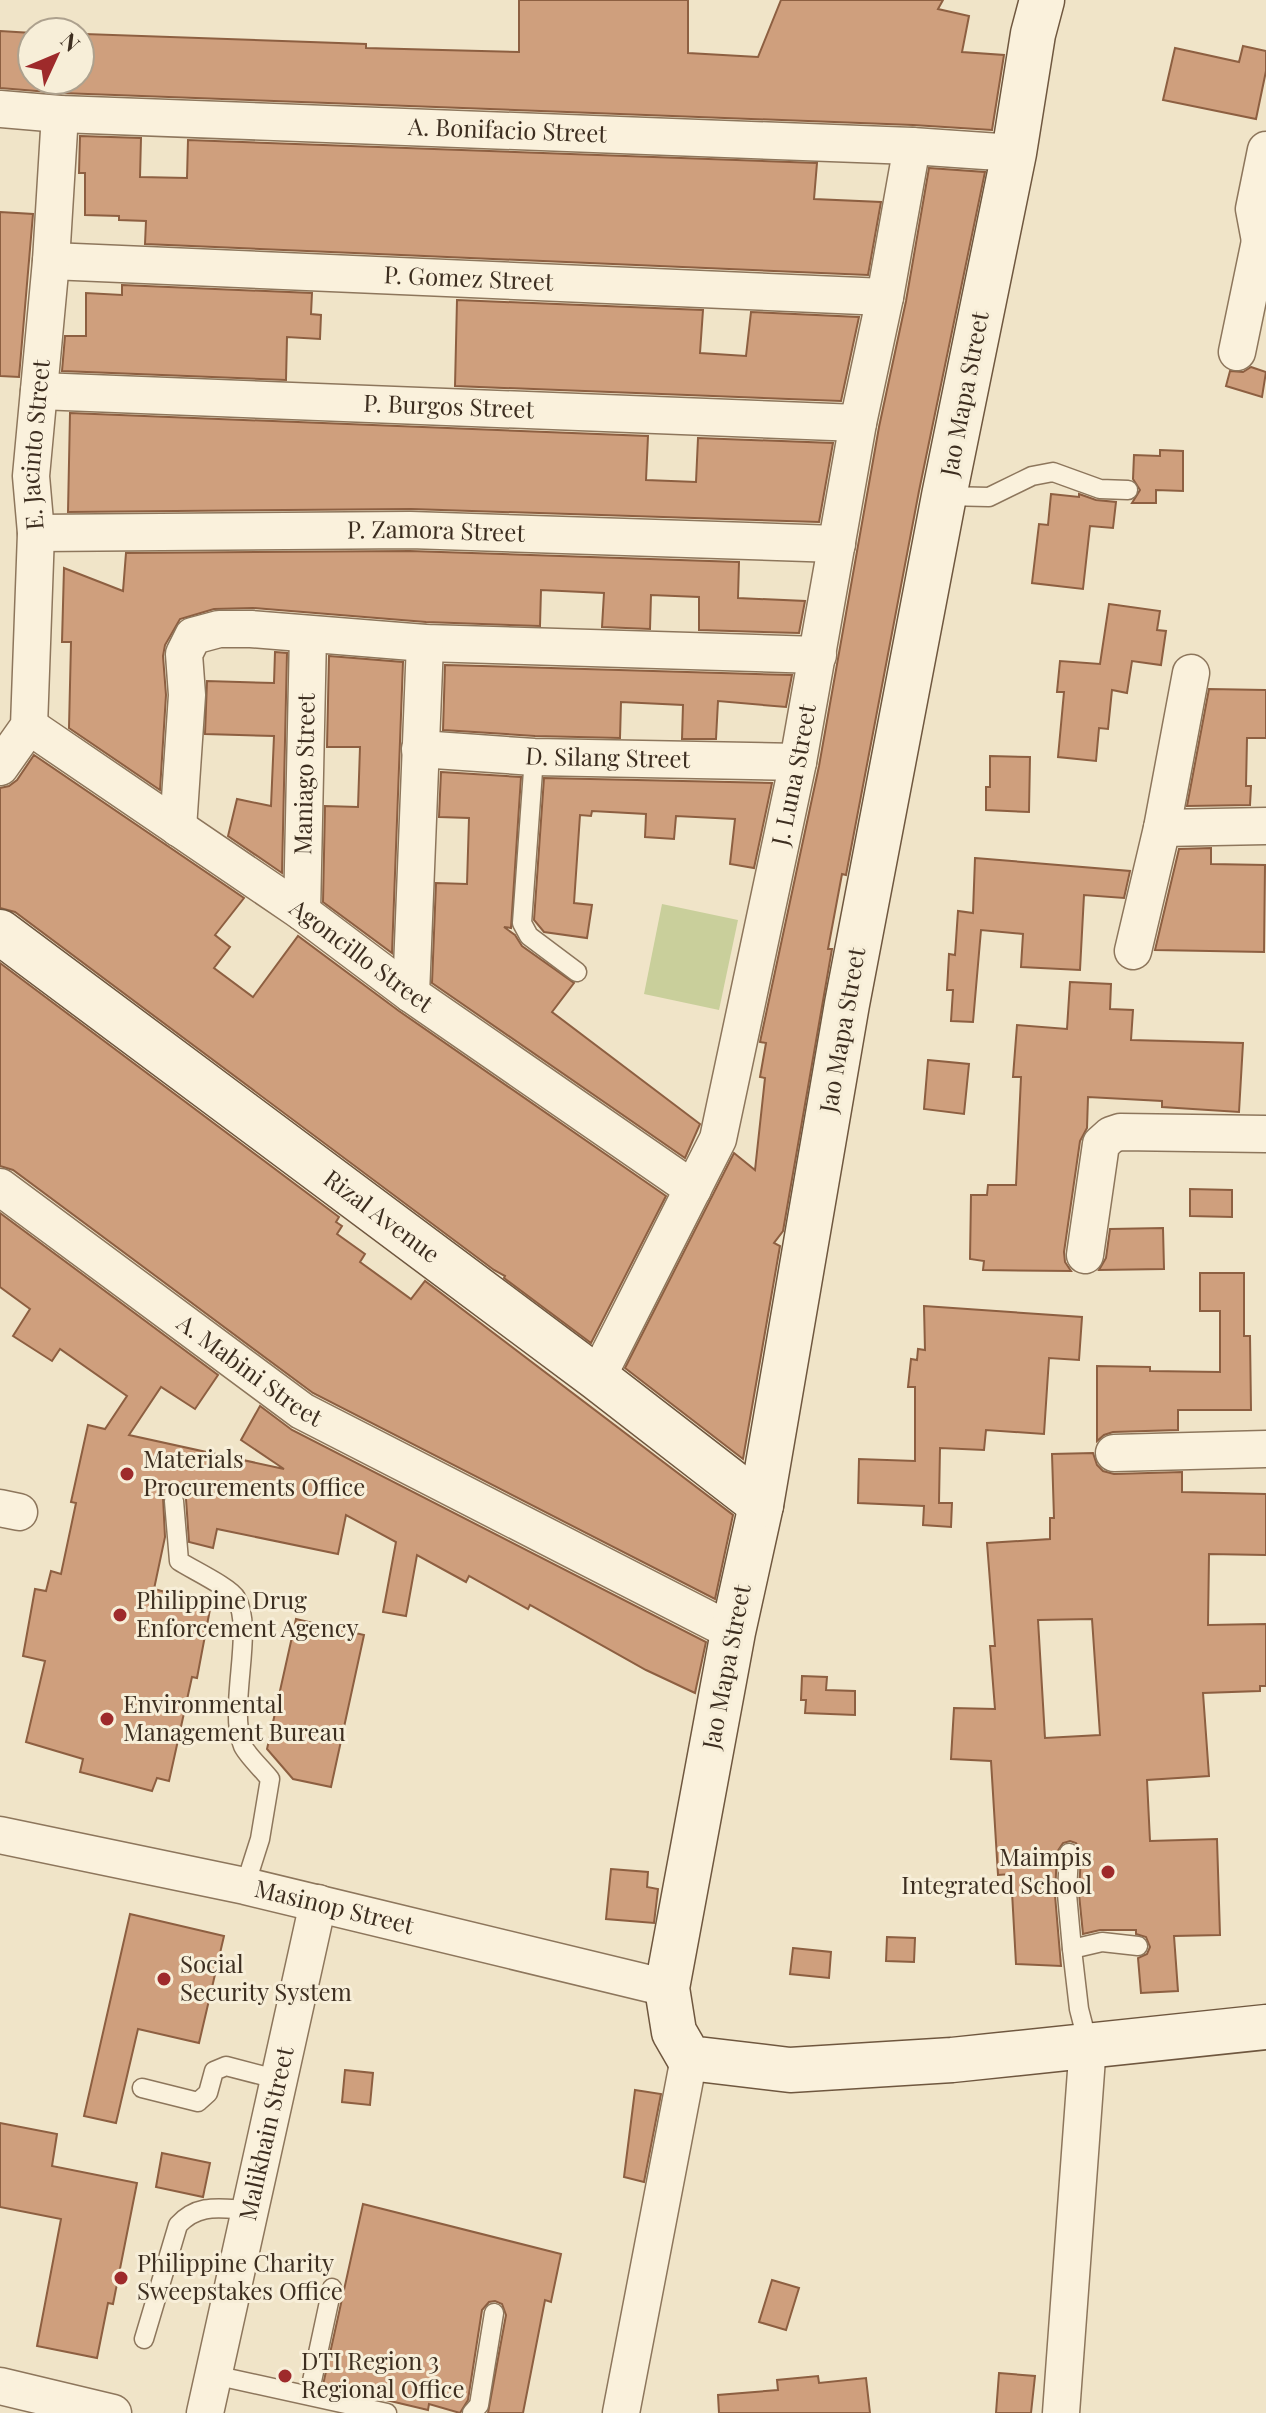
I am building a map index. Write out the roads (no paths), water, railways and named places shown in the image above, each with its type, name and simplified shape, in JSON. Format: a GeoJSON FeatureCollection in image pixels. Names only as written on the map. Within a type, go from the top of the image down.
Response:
{"type":"FeatureCollection","features":[{"type":"Feature","properties":{"kind":"street","name":"Jao Mapa Street"},"geometry":{"type":"LineString","coordinates":[[689,2058],[674,2032],[667,1988],[733,1632],[761,1505],[847,1004],[1042,0]]}},
{"type":"Feature","properties":{"kind":"street","name":"A. Bonifacio Street"},"geometry":{"type":"LineString","coordinates":[[0,109],[60,114],[912,146],[1014,153]]}},
{"type":"Feature","properties":{"kind":"street","name":"E. Jacinto Street"},"geometry":{"type":"LineString","coordinates":[[29,726],[36,533],[16,475],[39,391],[60,114]]}},
{"type":"Feature","properties":{"kind":"street","name":"J. Luna Street"},"geometry":{"type":"LineString","coordinates":[[597,1378],[718,1139],[798,762],[858,423],[912,146]]}},
{"type":"Feature","properties":{"kind":"street"},"geometry":{"type":"LineString","coordinates":[[1237,352],[1260,230],[1266,150]]}},
{"type":"Feature","properties":{"kind":"street","name":"P. Gomez Street"},"geometry":{"type":"LineString","coordinates":[[51,261],[885,297]]}},
{"type":"Feature","properties":{"kind":"street","name":"P. Burgos Street"},"geometry":{"type":"LineString","coordinates":[[39,391],[858,423]]}},
{"type":"Feature","properties":{"kind":"street","name":"P. Zamora Street"},"geometry":{"type":"LineString","coordinates":[[36,533],[410,530],[837,544]]}},
{"type":"Feature","properties":{"kind":"street"},"geometry":{"type":"LineString","coordinates":[[178,828],[187,695],[184,654],[193,636],[219,629],[425,643],[818,655]]}},
{"type":"Feature","properties":{"kind":"street","name":"Maniago Street"},"geometry":{"type":"LineString","coordinates":[[302,912],[308,635]]}},
{"type":"Feature","properties":{"kind":"street"},"geometry":{"type":"LineString","coordinates":[[411,994],[425,643]]}},
{"type":"Feature","properties":{"kind":"street"},"geometry":{"type":"LineString","coordinates":[[1133,951],[1162,828],[1191,673]]}},
{"type":"Feature","properties":{"kind":"street"},"geometry":{"type":"LineString","coordinates":[[0,767],[29,726]]}},
{"type":"Feature","properties":{"kind":"street","name":"Agoncillo Street"},"geometry":{"type":"LineString","coordinates":[[29,726],[302,912],[411,994],[693,1189]]}},
{"type":"Feature","properties":{"kind":"street","name":"D. Silang Street"},"geometry":{"type":"LineString","coordinates":[[420,749],[534,757],[798,762]]}},
{"type":"Feature","properties":{"kind":"street"},"geometry":{"type":"LineString","coordinates":[[1162,828],[1266,826]]}},
{"type":"Feature","properties":{"kind":"street","name":"Rizal Avenue"},"geometry":{"type":"LineString","coordinates":[[0,932],[597,1378],[761,1505]]}},
{"type":"Feature","properties":{"kind":"street"},"geometry":{"type":"LineString","coordinates":[[1085,1255],[1101,1144],[1111,1135],[1120,1132],[1266,1134]]}},
{"type":"Feature","properties":{"kind":"street","name":"A. Mabini Street"},"geometry":{"type":"LineString","coordinates":[[0,1187],[302,1411],[733,1632]]}},
{"type":"Feature","properties":{"kind":"street"},"geometry":{"type":"LineString","coordinates":[[1114,1453],[1266,1449]]}},
{"type":"Feature","properties":{"kind":"street","name":"Masinop Street"},"geometry":{"type":"LineString","coordinates":[[0,1835],[245,1886],[667,1988]]}},
{"type":"Feature","properties":{"kind":"street","name":"Malikhain Street"},"geometry":{"type":"LineString","coordinates":[[205,2413],[318,1903]]}},
{"type":"Feature","properties":{"kind":"street"},"geometry":{"type":"LineString","coordinates":[[621,2413],[689,2058],[790,2070],[952,2060],[1266,2027]]}},
{"type":"Feature","properties":{"kind":"street"},"geometry":{"type":"LineString","coordinates":[[1061,2413],[1088,2044]]}},
{"type":"Feature","properties":{"kind":"street"},"geometry":{"type":"LineString","coordinates":[[0,2386],[113,2413]]}},
{"type":"Feature","properties":{"kind":"lane"},"geometry":{"type":"LineString","coordinates":[[944,496],[989,497],[1032,476],[1053,472],[1100,489],[1128,490]]}},
{"type":"Feature","properties":{"kind":"lane"},"geometry":{"type":"LineString","coordinates":[[534,757],[522,923],[529,936],[577,972]]}},
{"type":"Feature","properties":{"kind":"lane"},"geometry":{"type":"LineString","coordinates":[[174,1501],[179,1561],[236,1597],[242,1617],[238,1714],[243,1747],[270,1779],[260,1839],[245,1886]]}},
{"type":"Feature","properties":{"kind":"lane"},"geometry":{"type":"LineString","coordinates":[[1069,1853],[1067,1894],[1072,1949],[1079,2009],[1088,2044]]}},
{"type":"Feature","properties":{"kind":"lane"},"geometry":{"type":"LineString","coordinates":[[1072,1949],[1102,1942],[1138,1946]]}},
{"type":"Feature","properties":{"kind":"lane"},"geometry":{"type":"LineString","coordinates":[[142,2088],[198,2102],[208,2093],[214,2071],[226,2066],[280,2080]]}},
{"type":"Feature","properties":{"kind":"lane"},"geometry":{"type":"LineString","coordinates":[[144,2339],[178,2225],[190,2212],[251,2210]]}},
{"type":"Feature","properties":{"kind":"lane"},"geometry":{"type":"LineString","coordinates":[[309,2395],[332,2288]]}},
{"type":"Feature","properties":{"kind":"lane"},"geometry":{"type":"LineString","coordinates":[[472,2413],[479,2405],[494,2313]]}},
{"type":"Feature","properties":{"kind":"lane"},"geometry":{"type":"LineString","coordinates":[[214,2375],[387,2413]]}},
{"type":"Feature","properties":{"kind":"place","name":"Materials Procurements Office"},"geometry":{"type":"Point","coordinates":[127,1474]}},
{"type":"Feature","properties":{"kind":"place","name":"Philippine Drug Enforcement Agency"},"geometry":{"type":"Point","coordinates":[120,1615]}},
{"type":"Feature","properties":{"kind":"place","name":"Environmental Management Bureau"},"geometry":{"type":"Point","coordinates":[107,1719]}},
{"type":"Feature","properties":{"kind":"place","name":"Maimpis Integrated School"},"geometry":{"type":"Point","coordinates":[1108,1872]}},
{"type":"Feature","properties":{"kind":"place","name":"Social Security System"},"geometry":{"type":"Point","coordinates":[164,1979]}},
{"type":"Feature","properties":{"kind":"place","name":"Philippine Charity Sweepstakes Office"},"geometry":{"type":"Point","coordinates":[121,2278]}},
{"type":"Feature","properties":{"kind":"place","name":"DTI Region 3 Regional Office"},"geometry":{"type":"Point","coordinates":[285,2376]}}]}
